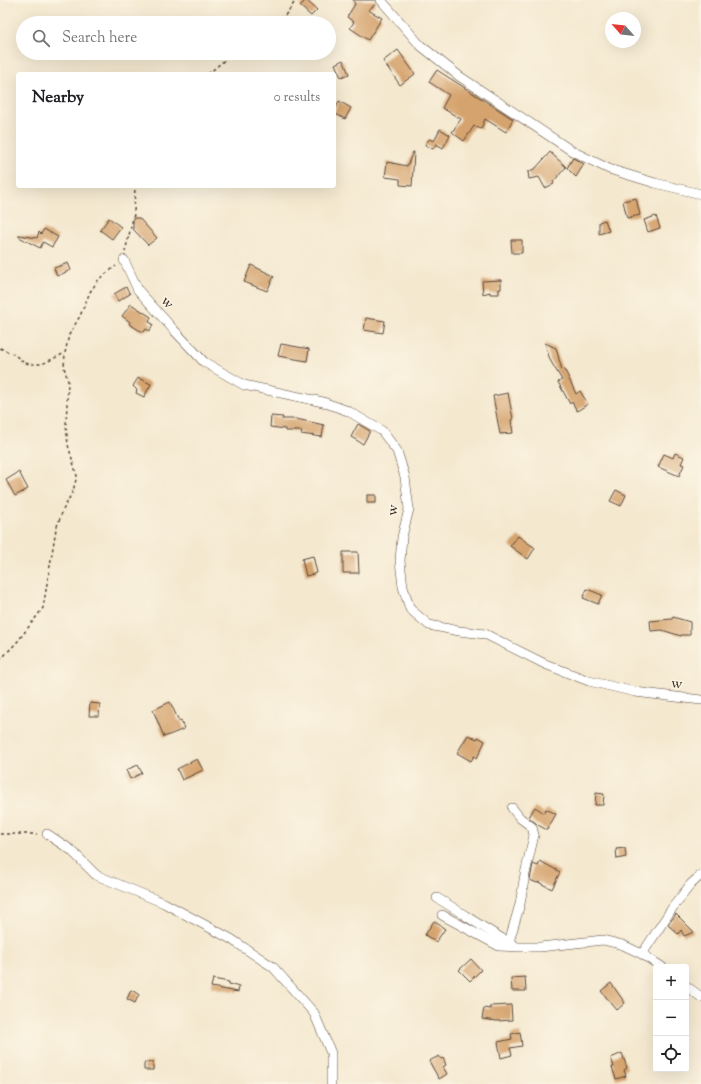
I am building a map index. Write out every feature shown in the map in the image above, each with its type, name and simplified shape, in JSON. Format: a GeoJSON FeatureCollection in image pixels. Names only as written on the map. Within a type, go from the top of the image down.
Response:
{"type":"FeatureCollection","features":[{"type":"Feature","properties":{"kind":"street"},"geometry":{"type":"LineString","coordinates":[[381,0],[420,45],[459,76],[572,150],[609,169],[655,183],[701,194]]}},
{"type":"Feature","properties":{"kind":"street","name":"w"},"geometry":{"type":"LineString","coordinates":[[124,260],[138,290],[204,362],[244,385],[323,402],[348,411],[382,431],[397,451],[405,476],[409,509],[402,537],[400,561],[402,587],[410,609],[429,625],[485,634],[545,664],[589,681],[635,692],[701,700]]}},
{"type":"Feature","properties":{"kind":"street"},"geometry":{"type":"LineString","coordinates":[[509,942],[520,904],[534,835],[532,827],[520,818],[512,808]]}},
{"type":"Feature","properties":{"kind":"street"},"geometry":{"type":"LineString","coordinates":[[47,834],[71,850],[96,875],[164,904],[230,939],[273,967],[314,1014],[331,1053],[331,1084]]}},
{"type":"Feature","properties":{"kind":"street"},"geometry":{"type":"LineString","coordinates":[[642,954],[673,907],[691,884],[701,875]]}},
{"type":"Feature","properties":{"kind":"street"},"geometry":{"type":"LineString","coordinates":[[437,898],[519,948]]}},
{"type":"Feature","properties":{"kind":"street"},"geometry":{"type":"LineString","coordinates":[[442,916],[499,946],[519,948],[540,947],[603,940],[622,945],[642,954],[657,964]]}},
{"type":"Feature","properties":{"kind":"street"},"geometry":{"type":"LineString","coordinates":[[689,988],[701,997]]}},
{"type":"Feature","properties":{"kind":"path"},"geometry":{"type":"LineString","coordinates":[[284,16],[296,0]]}},
{"type":"Feature","properties":{"kind":"path"},"geometry":{"type":"LineString","coordinates":[[210,72],[224,60]]}},
{"type":"Feature","properties":{"kind":"path"},"geometry":{"type":"LineString","coordinates":[[0,660],[18,641],[43,608],[56,529],[63,510],[73,491],[77,476],[68,445],[66,425],[68,381],[64,367],[65,353],[69,335],[80,316],[90,292],[99,279],[124,260],[134,214],[135,188]]}},
{"type":"Feature","properties":{"kind":"path"},"geometry":{"type":"LineString","coordinates":[[0,348],[29,364],[42,364],[65,353]]}},
{"type":"Feature","properties":{"kind":"path"},"geometry":{"type":"LineString","coordinates":[[0,834],[47,834]]}},
{"type":"Feature","properties":{"kind":"building"},"geometry":{"type":"Polygon","coordinates":[[[306,0],[317,10],[311,16],[300,6],[306,0]]]}},
{"type":"Feature","properties":{"kind":"building"},"geometry":{"type":"Polygon","coordinates":[[[353,0],[375,0],[376,4],[368,10],[382,18],[368,40],[350,28],[354,22],[347,17],[355,4],[353,0]]]}},
{"type":"Feature","properties":{"kind":"building"},"geometry":{"type":"Polygon","coordinates":[[[398,50],[415,74],[400,85],[383,61],[398,50]]]}},
{"type":"Feature","properties":{"kind":"building"},"geometry":{"type":"Polygon","coordinates":[[[343,60],[349,74],[341,77],[335,64],[343,60]]]}},
{"type":"Feature","properties":{"kind":"building"},"geometry":{"type":"Polygon","coordinates":[[[437,70],[513,119],[506,132],[485,119],[481,129],[474,126],[464,141],[452,132],[461,119],[442,108],[449,95],[429,82],[437,70]]]}},
{"type":"Feature","properties":{"kind":"building"},"geometry":{"type":"Polygon","coordinates":[[[339,101],[351,108],[345,119],[336,114],[336,108],[339,101]]]}},
{"type":"Feature","properties":{"kind":"building"},"geometry":{"type":"Polygon","coordinates":[[[440,129],[450,135],[443,148],[436,144],[433,149],[425,145],[429,139],[434,141],[440,129]]]}},
{"type":"Feature","properties":{"kind":"building"},"geometry":{"type":"Polygon","coordinates":[[[413,152],[412,186],[400,185],[400,179],[385,177],[387,162],[407,166],[413,152]]]}},
{"type":"Feature","properties":{"kind":"building"},"geometry":{"type":"Polygon","coordinates":[[[550,152],[566,167],[553,182],[554,184],[545,188],[539,177],[529,179],[528,172],[536,168],[550,152]]]}},
{"type":"Feature","properties":{"kind":"building"},"geometry":{"type":"Polygon","coordinates":[[[573,158],[584,164],[576,177],[567,168],[573,158]]]}},
{"type":"Feature","properties":{"kind":"building"},"geometry":{"type":"Polygon","coordinates":[[[636,198],[640,215],[627,218],[623,201],[636,198]]]}},
{"type":"Feature","properties":{"kind":"building"},"geometry":{"type":"Polygon","coordinates":[[[656,216],[660,228],[648,232],[644,220],[656,216]]]}},
{"type":"Feature","properties":{"kind":"building"},"geometry":{"type":"Polygon","coordinates":[[[109,218],[121,227],[112,239],[100,230],[109,218]]]}},
{"type":"Feature","properties":{"kind":"building"},"geometry":{"type":"Polygon","coordinates":[[[133,218],[139,218],[157,238],[148,245],[133,229],[133,218]]]}},
{"type":"Feature","properties":{"kind":"building"},"geometry":{"type":"Polygon","coordinates":[[[605,220],[609,231],[599,234],[599,222],[605,220]]]}},
{"type":"Feature","properties":{"kind":"building"},"geometry":{"type":"Polygon","coordinates":[[[44,229],[58,237],[52,247],[43,242],[40,248],[19,237],[19,235],[37,238],[39,232],[41,234],[44,229]]]}},
{"type":"Feature","properties":{"kind":"building"},"geometry":{"type":"Polygon","coordinates":[[[511,240],[522,240],[522,253],[512,253],[511,240]]]}},
{"type":"Feature","properties":{"kind":"building"},"geometry":{"type":"Polygon","coordinates":[[[68,263],[71,270],[57,276],[54,268],[68,263]]]}},
{"type":"Feature","properties":{"kind":"building"},"geometry":{"type":"Polygon","coordinates":[[[251,265],[274,276],[267,291],[244,282],[251,265]]]}},
{"type":"Feature","properties":{"kind":"building"},"geometry":{"type":"Polygon","coordinates":[[[501,280],[501,289],[499,289],[499,294],[490,294],[490,292],[483,294],[482,281],[501,280]]]}},
{"type":"Feature","properties":{"kind":"building"},"geometry":{"type":"Polygon","coordinates":[[[126,287],[130,294],[118,301],[114,294],[126,287]]]}},
{"type":"Feature","properties":{"kind":"building"},"geometry":{"type":"Polygon","coordinates":[[[131,304],[151,317],[149,322],[153,324],[150,331],[146,329],[144,332],[139,330],[129,324],[130,322],[122,316],[131,304]]]}},
{"type":"Feature","properties":{"kind":"building"},"geometry":{"type":"Polygon","coordinates":[[[366,318],[385,321],[383,333],[364,330],[366,318]]]}},
{"type":"Feature","properties":{"kind":"building"},"geometry":{"type":"Polygon","coordinates":[[[545,343],[556,348],[562,370],[564,368],[576,394],[580,391],[588,404],[577,411],[572,402],[570,404],[558,382],[562,380],[550,360],[545,343]]]}},
{"type":"Feature","properties":{"kind":"building"},"geometry":{"type":"Polygon","coordinates":[[[281,344],[309,349],[307,361],[278,356],[281,344]]]}},
{"type":"Feature","properties":{"kind":"building"},"geometry":{"type":"Polygon","coordinates":[[[138,378],[151,384],[144,397],[136,393],[137,390],[133,386],[138,378]]]}},
{"type":"Feature","properties":{"kind":"building"},"geometry":{"type":"Polygon","coordinates":[[[508,393],[513,419],[511,420],[513,433],[500,434],[493,396],[508,393]]]}},
{"type":"Feature","properties":{"kind":"building"},"geometry":{"type":"Polygon","coordinates":[[[271,416],[283,417],[282,419],[296,419],[324,425],[322,437],[301,434],[302,431],[285,431],[285,429],[270,427],[271,416]]]}},
{"type":"Feature","properties":{"kind":"building"},"geometry":{"type":"Polygon","coordinates":[[[358,424],[370,431],[363,444],[351,437],[358,424]]]}},
{"type":"Feature","properties":{"kind":"building"},"geometry":{"type":"Polygon","coordinates":[[[675,453],[684,457],[681,464],[684,465],[679,476],[658,467],[664,454],[673,458],[675,453]]]}},
{"type":"Feature","properties":{"kind":"building"},"geometry":{"type":"Polygon","coordinates":[[[19,472],[28,489],[15,496],[6,480],[19,472]]]}},
{"type":"Feature","properties":{"kind":"building"},"geometry":{"type":"Polygon","coordinates":[[[616,490],[626,495],[621,506],[610,501],[616,490]]]}},
{"type":"Feature","properties":{"kind":"building"},"geometry":{"type":"Polygon","coordinates":[[[367,495],[376,495],[376,503],[367,503],[367,495]]]}},
{"type":"Feature","properties":{"kind":"building"},"geometry":{"type":"Polygon","coordinates":[[[518,536],[535,548],[528,559],[510,546],[518,536]]]}},
{"type":"Feature","properties":{"kind":"building"},"geometry":{"type":"Polygon","coordinates":[[[343,552],[358,552],[359,573],[343,573],[343,552]]]}},
{"type":"Feature","properties":{"kind":"building"},"geometry":{"type":"Polygon","coordinates":[[[313,556],[317,573],[306,576],[302,559],[313,556]]]}},
{"type":"Feature","properties":{"kind":"building"},"geometry":{"type":"Polygon","coordinates":[[[587,589],[602,595],[598,604],[583,598],[587,589]]]}},
{"type":"Feature","properties":{"kind":"building"},"geometry":{"type":"Polygon","coordinates":[[[673,617],[690,622],[690,635],[681,636],[662,630],[651,631],[650,621],[672,619],[673,617]]]}},
{"type":"Feature","properties":{"kind":"building"},"geometry":{"type":"Polygon","coordinates":[[[170,702],[179,721],[181,720],[184,729],[164,737],[153,710],[170,702]]]}},
{"type":"Feature","properties":{"kind":"building"},"geometry":{"type":"Polygon","coordinates":[[[90,703],[100,704],[99,716],[89,716],[90,703]]]}},
{"type":"Feature","properties":{"kind":"building"},"geometry":{"type":"Polygon","coordinates":[[[468,735],[477,739],[478,737],[485,741],[477,758],[474,756],[471,761],[457,753],[468,735]]]}},
{"type":"Feature","properties":{"kind":"building"},"geometry":{"type":"Polygon","coordinates":[[[197,759],[203,770],[182,780],[177,769],[197,759]]]}},
{"type":"Feature","properties":{"kind":"building"},"geometry":{"type":"Polygon","coordinates":[[[138,765],[142,773],[130,779],[126,770],[138,765]]]}},
{"type":"Feature","properties":{"kind":"building"},"geometry":{"type":"Polygon","coordinates":[[[596,793],[604,794],[603,805],[595,805],[596,793]]]}},
{"type":"Feature","properties":{"kind":"building"},"geometry":{"type":"Polygon","coordinates":[[[535,807],[544,813],[546,809],[556,814],[547,830],[538,825],[529,817],[535,807]]]}},
{"type":"Feature","properties":{"kind":"building"},"geometry":{"type":"Polygon","coordinates":[[[625,848],[626,857],[617,859],[616,849],[625,848]]]}},
{"type":"Feature","properties":{"kind":"building"},"geometry":{"type":"Polygon","coordinates":[[[540,861],[560,872],[552,889],[530,880],[533,864],[538,866],[540,861]]]}},
{"type":"Feature","properties":{"kind":"building"},"geometry":{"type":"Polygon","coordinates":[[[676,914],[694,932],[684,936],[681,930],[678,934],[668,925],[676,914]]]}},
{"type":"Feature","properties":{"kind":"building"},"geometry":{"type":"Polygon","coordinates":[[[434,921],[445,929],[436,942],[425,935],[434,921]]]}},
{"type":"Feature","properties":{"kind":"building"},"geometry":{"type":"Polygon","coordinates":[[[471,959],[481,970],[470,981],[459,970],[471,959]]]}},
{"type":"Feature","properties":{"kind":"building"},"geometry":{"type":"Polygon","coordinates":[[[525,977],[526,991],[512,991],[511,978],[525,977]]]}},
{"type":"Feature","properties":{"kind":"building"},"geometry":{"type":"Polygon","coordinates":[[[213,979],[229,982],[229,984],[239,987],[238,992],[211,987],[213,979]]]}},
{"type":"Feature","properties":{"kind":"building"},"geometry":{"type":"Polygon","coordinates":[[[611,983],[625,1003],[617,1010],[601,991],[611,983]]]}},
{"type":"Feature","properties":{"kind":"building"},"geometry":{"type":"Polygon","coordinates":[[[131,990],[139,994],[135,1003],[127,999],[131,990]]]}},
{"type":"Feature","properties":{"kind":"building"},"geometry":{"type":"Polygon","coordinates":[[[511,1005],[512,1020],[497,1021],[482,1019],[484,1008],[490,1009],[490,1006],[511,1005]]]}},
{"type":"Feature","properties":{"kind":"building"},"geometry":{"type":"Polygon","coordinates":[[[520,1032],[522,1046],[510,1048],[512,1055],[501,1058],[498,1042],[512,1039],[511,1034],[520,1032]]]}},
{"type":"Feature","properties":{"kind":"building"},"geometry":{"type":"Polygon","coordinates":[[[622,1053],[627,1068],[624,1070],[626,1076],[616,1079],[611,1058],[622,1053]]]}},
{"type":"Feature","properties":{"kind":"building"},"geometry":{"type":"Polygon","coordinates":[[[439,1056],[441,1059],[443,1058],[446,1065],[443,1067],[447,1074],[439,1079],[429,1061],[439,1056]]]}},
{"type":"Feature","properties":{"kind":"building"},"geometry":{"type":"Polygon","coordinates":[[[153,1062],[153,1070],[144,1070],[144,1063],[153,1062]]]}}]}
